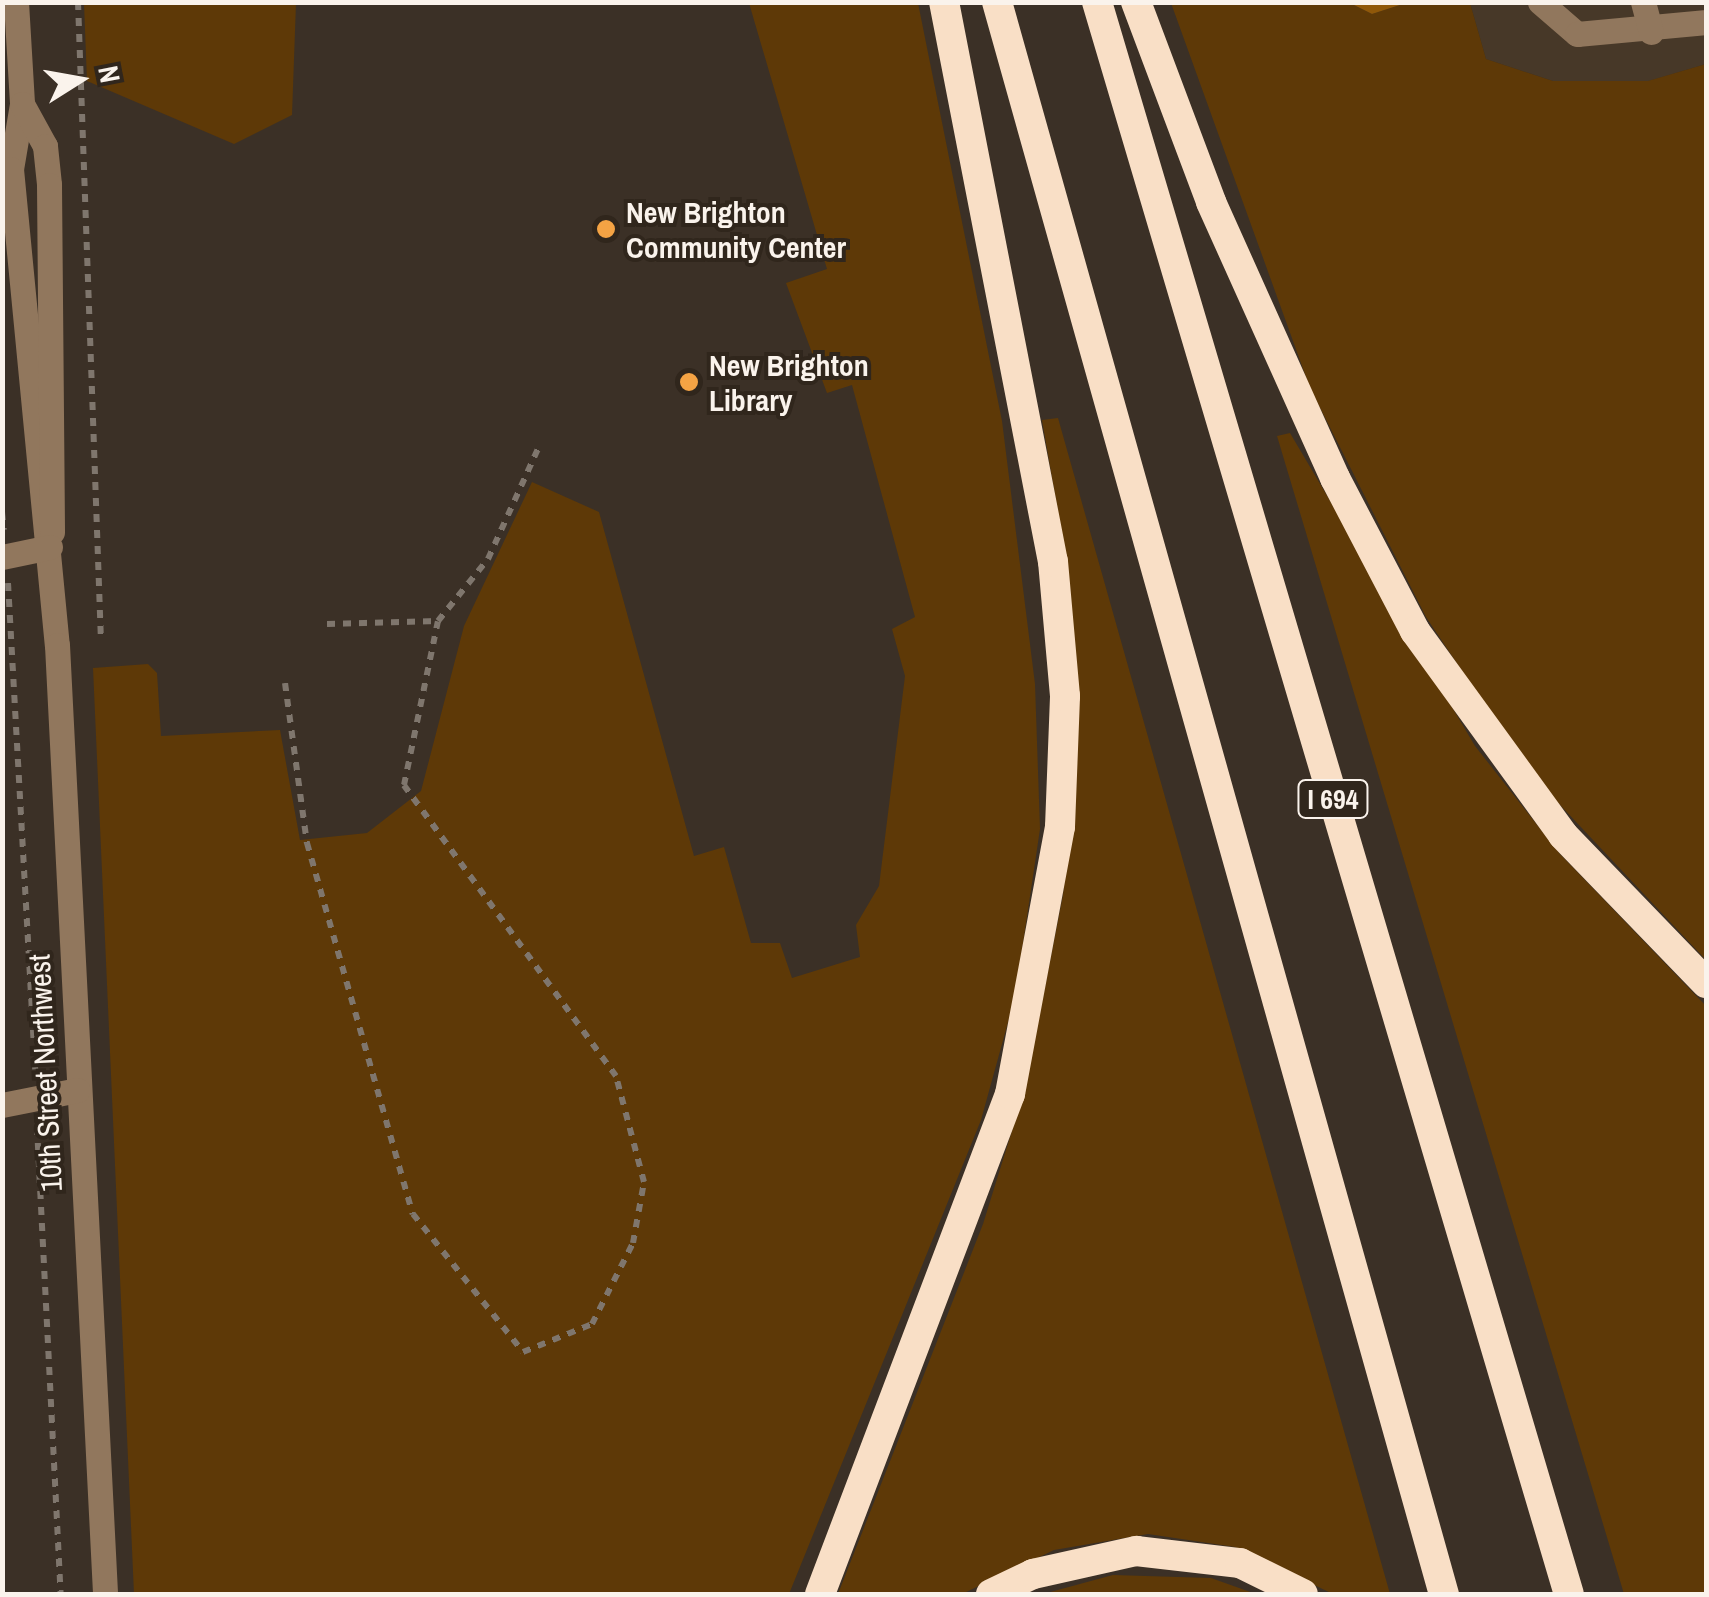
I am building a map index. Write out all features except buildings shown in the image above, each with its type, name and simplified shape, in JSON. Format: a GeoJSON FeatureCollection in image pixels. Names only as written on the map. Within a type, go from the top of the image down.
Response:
{"type":"FeatureCollection","features":[{"type":"Feature","properties":{"kind":"highway"},"geometry":{"type":"LineString","coordinates":[[820,1594],[1010,1094],[1060,827],[1065,696],[1053,562],[944,2]]}},
{"type":"Feature","properties":{"kind":"highway"},"geometry":{"type":"LineString","coordinates":[[997,2],[1444,1594]]}},
{"type":"Feature","properties":{"kind":"highway","name":"I 694"},"geometry":{"type":"LineString","coordinates":[[1098,2],[1569,1594]]}},
{"type":"Feature","properties":{"kind":"highway"},"geometry":{"type":"LineString","coordinates":[[1136,2],[1211,202],[1334,478],[1416,632],[1564,836],[1706,983]]}},
{"type":"Feature","properties":{"kind":"highway"},"geometry":{"type":"LineString","coordinates":[[992,1594],[1034,1574],[1136,1552],[1204,1554],[1304,1594]]}},
{"type":"Feature","properties":{"kind":"street","name":"10th Street Northwest"},"geometry":{"type":"LineString","coordinates":[[16,2],[22,104],[11,169],[35,484],[50,547]]}},
{"type":"Feature","properties":{"kind":"street"},"geometry":{"type":"LineString","coordinates":[[1540,2],[1577,34],[1651,32],[1706,22]]}},
{"type":"Feature","properties":{"kind":"street"},"geometry":{"type":"LineString","coordinates":[[1643,2],[1651,32]]}},
{"type":"Feature","properties":{"kind":"street","name":"10th Street Northwest"},"geometry":{"type":"LineString","coordinates":[[22,104],[45,146],[49,185],[56,494],[50,547],[105,1594]]}},
{"type":"Feature","properties":{"kind":"street"},"geometry":{"type":"LineString","coordinates":[[2,557],[50,547]]}},
{"type":"Feature","properties":{"kind":"street"},"geometry":{"type":"LineString","coordinates":[[2,1105],[78,1090]]}},
{"type":"Feature","properties":{"kind":"path"},"geometry":{"type":"LineString","coordinates":[[78,2],[101,640]]}},
{"type":"Feature","properties":{"kind":"path"},"geometry":{"type":"LineString","coordinates":[[285,683],[307,843],[413,1214],[524,1352],[592,1324],[632,1243],[644,1182],[616,1076],[404,785],[438,620],[488,559],[538,449]]}},
{"type":"Feature","properties":{"kind":"path"},"geometry":{"type":"LineString","coordinates":[[2,512],[3,521]]}},
{"type":"Feature","properties":{"kind":"path"},"geometry":{"type":"LineString","coordinates":[[9,593],[34,1056]]}},
{"type":"Feature","properties":{"kind":"path"},"geometry":{"type":"LineString","coordinates":[[326,624],[438,620]]}},
{"type":"Feature","properties":{"kind":"path"},"geometry":{"type":"LineString","coordinates":[[38,1144],[61,1594]]}},
{"type":"Feature","properties":{"kind":"shaded area"},"geometry":{"type":"Polygon","coordinates":[[[84,3],[296,3],[292,115],[234,144],[87,81],[84,3]]]}},
{"type":"Feature","properties":{"kind":"shaded area"},"geometry":{"type":"Polygon","coordinates":[[[749,3],[918,3],[1002,421],[1035,684],[1040,829],[1015,997],[981,1120],[789,1594],[134,1594],[93,668],[148,664],[157,673],[161,736],[280,730],[300,840],[367,833],[421,791],[464,626],[532,482],[599,512],[694,856],[724,847],[751,943],[780,943],[792,978],[860,957],[856,925],[879,886],[905,676],[892,629],[915,617],[852,385],[827,393],[786,283],[827,269],[749,3]]]}},
{"type":"Feature","properties":{"kind":"shaded area"},"geometry":{"type":"Polygon","coordinates":[[[1171,3],[1350,3],[1372,14],[1406,3],[1470,3],[1486,59],[1553,81],[1648,81],[1706,64],[1706,960],[1530,773],[1426,617],[1310,388],[1171,3]]]}},
{"type":"Feature","properties":{"kind":"shaded area"},"geometry":{"type":"Polygon","coordinates":[[[1350,3],[1406,3],[1372,14],[1350,3]]]}},
{"type":"Feature","properties":{"kind":"shaded area"},"geometry":{"type":"Polygon","coordinates":[[[1470,3],[1706,3],[1706,64],[1649,81],[1553,81],[1486,59],[1470,3]]]}},
{"type":"Feature","properties":{"kind":"shaded area"},"geometry":{"type":"Polygon","coordinates":[[[1058,418],[1390,1594],[1333,1594],[1235,1547],[1148,1534],[1054,1550],[962,1594],[838,1594],[983,1224],[1025,1089],[1063,895],[1074,784],[1058,512],[1042,420],[1058,418]]]}},
{"type":"Feature","properties":{"kind":"shaded area"},"geometry":{"type":"Polygon","coordinates":[[[1290,433],[1475,746],[1560,854],[1706,1006],[1706,1594],[1624,1594],[1277,436],[1290,433]]]}},
{"type":"Feature","properties":{"kind":"shaded area"},"geometry":{"type":"Polygon","coordinates":[[[1113,1575],[1211,1578],[1256,1594],[1043,1594],[1113,1575]]]}},
{"type":"Feature","properties":{"kind":"place","name":"New Brighton Community Center"},"geometry":{"type":"Point","coordinates":[606,229]}},
{"type":"Feature","properties":{"kind":"place","name":"New Brighton Library"},"geometry":{"type":"Point","coordinates":[689,382]}}]}
